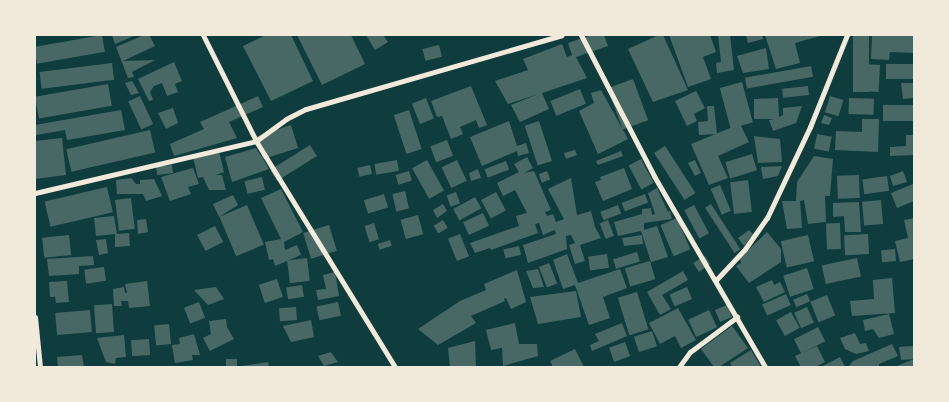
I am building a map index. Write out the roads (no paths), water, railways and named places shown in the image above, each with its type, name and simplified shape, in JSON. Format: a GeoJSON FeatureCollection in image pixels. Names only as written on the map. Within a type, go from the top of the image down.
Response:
{"type":"FeatureCollection","features":[{"type":"Feature","properties":{"kind":"street"},"geometry":{"type":"LineString","coordinates":[[203,35],[256,141],[395,367]]}},
{"type":"Feature","properties":{"kind":"street"},"geometry":{"type":"LineString","coordinates":[[35,193],[256,141],[286,119],[306,109],[562,35]]}},
{"type":"Feature","properties":{"kind":"street"},"geometry":{"type":"LineString","coordinates":[[581,35],[654,176],[765,367]]}},
{"type":"Feature","properties":{"kind":"street"},"geometry":{"type":"LineString","coordinates":[[716,280],[746,249],[767,218],[810,127],[847,35]]}},
{"type":"Feature","properties":{"kind":"street"},"geometry":{"type":"LineString","coordinates":[[35,317],[40,367]]}},
{"type":"Feature","properties":{"kind":"street"},"geometry":{"type":"LineString","coordinates":[[679,367],[690,352],[737,317]]}}]}
